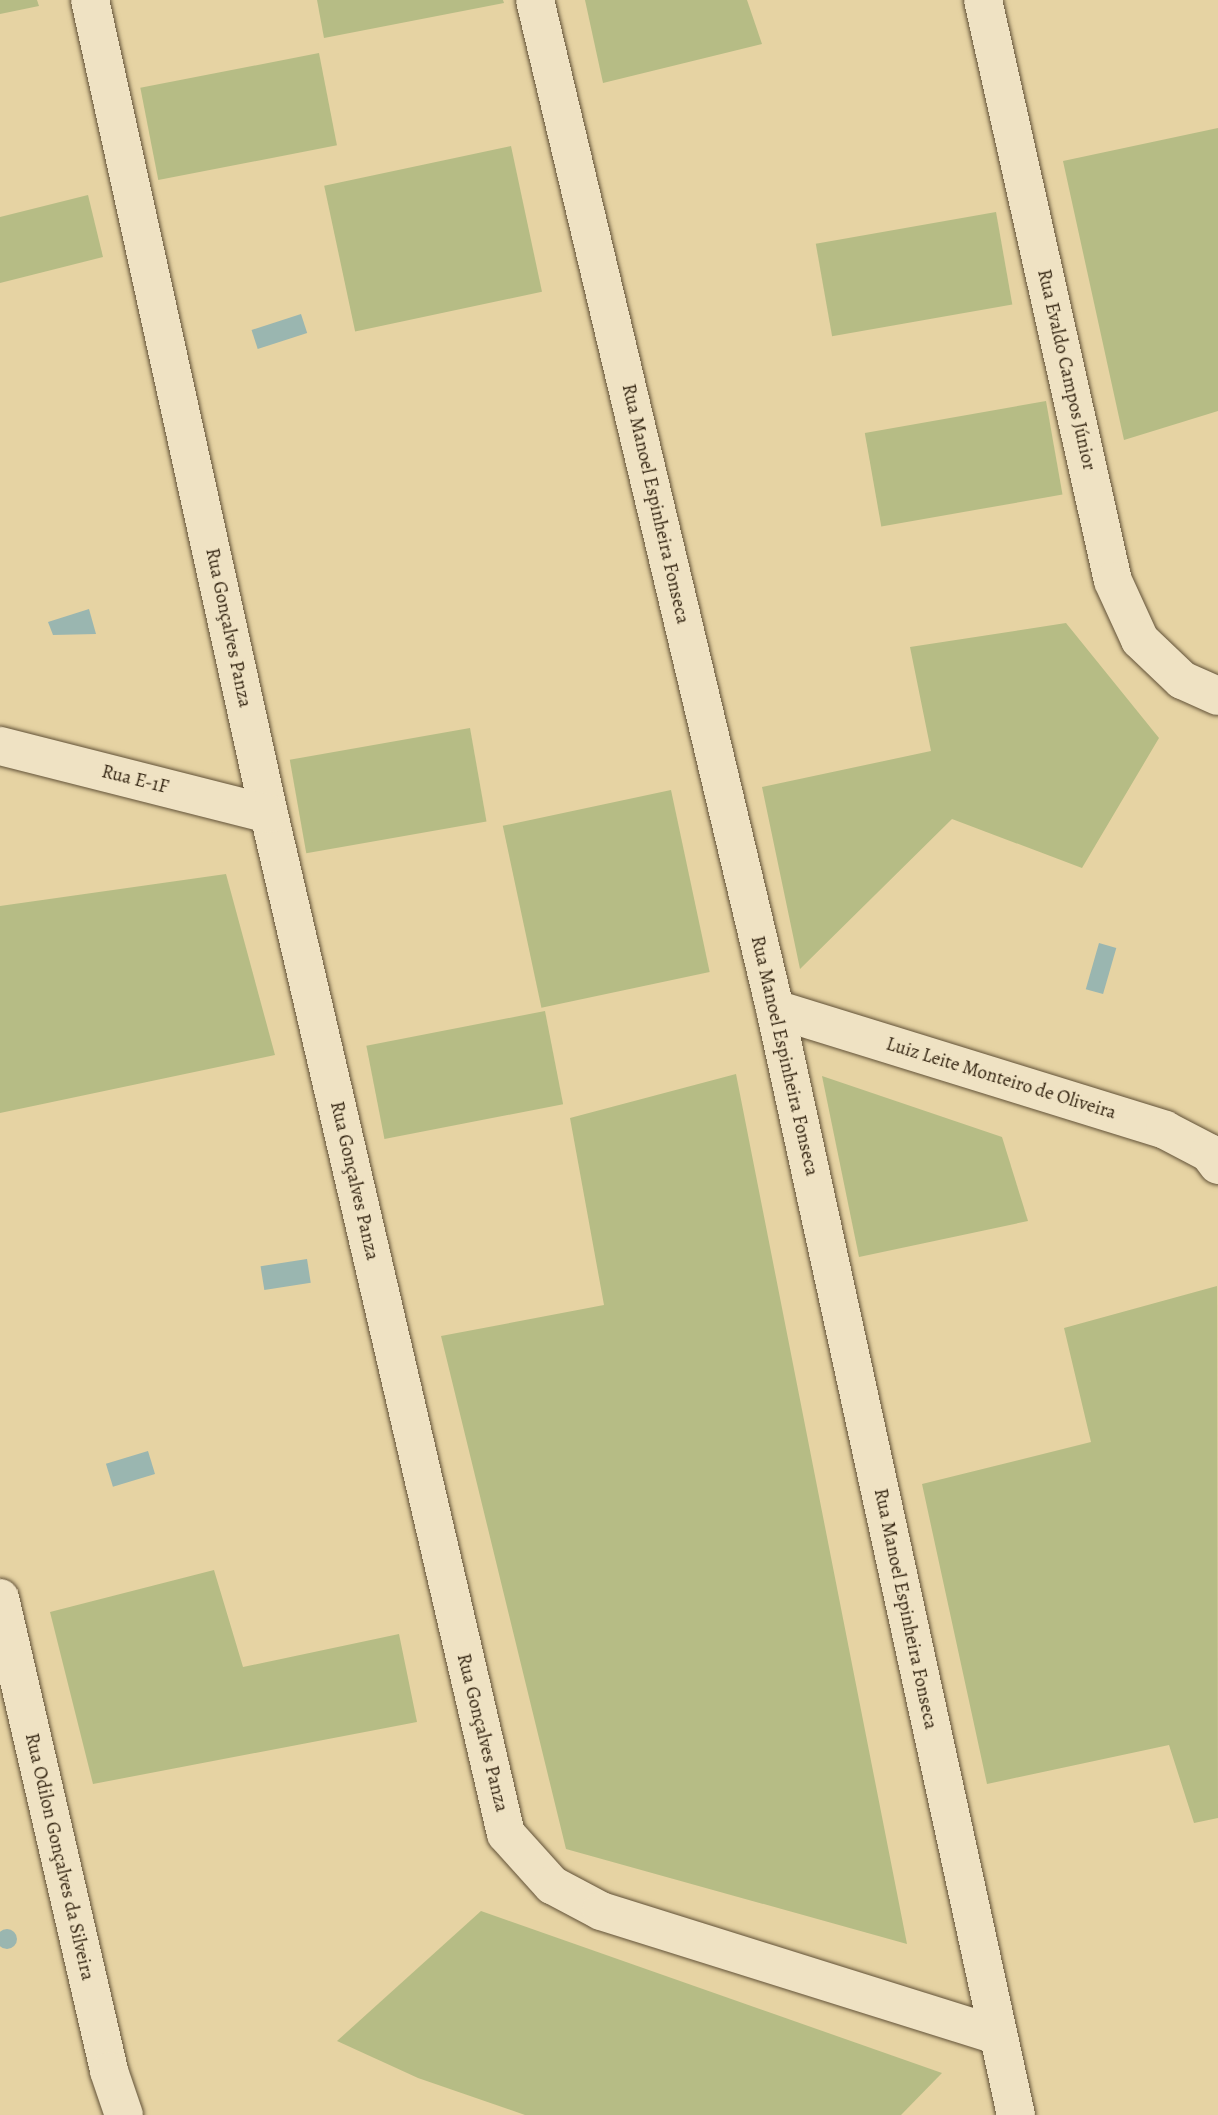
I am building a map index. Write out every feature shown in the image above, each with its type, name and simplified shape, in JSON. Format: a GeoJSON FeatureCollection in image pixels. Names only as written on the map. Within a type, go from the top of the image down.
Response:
{"type":"FeatureCollection","features":[{"type":"Feature","properties":{"kind":"street","name":"Rua Gonçalves Panza"},"geometry":{"type":"LineString","coordinates":[[89,0],[269,814],[506,1834],[552,1885],[601,1911],[997,2035]]}},
{"type":"Feature","properties":{"kind":"street","name":"Rua Manoel Espinheira Fonseca"},"geometry":{"type":"LineString","coordinates":[[535,0],[775,1009],[1016,2115]]}},
{"type":"Feature","properties":{"kind":"street","name":"Rua Evaldo Campos Júnior"},"geometry":{"type":"LineString","coordinates":[[983,0],[1113,581],[1140,640],[1182,680],[1218,696]]}},
{"type":"Feature","properties":{"kind":"street","name":"Rua E-1F"},"geometry":{"type":"LineString","coordinates":[[0,746],[269,814]]}},
{"type":"Feature","properties":{"kind":"street","name":"Luiz Leite Monteiro de Oliveira"},"geometry":{"type":"LineString","coordinates":[[775,1009],[1165,1130],[1209,1153],[1218,1165]]}},
{"type":"Feature","properties":{"kind":"street","name":"Rua Odilon Gonçalves da Silveira"},"geometry":{"type":"LineString","coordinates":[[0,1598],[108,2071],[124,2115]]}},
{"type":"Feature","properties":{"kind":"green space"},"geometry":{"type":"Polygon","coordinates":[[[0,0],[37,0],[39,6],[0,14],[0,0]]]}},
{"type":"Feature","properties":{"kind":"green space"},"geometry":{"type":"Polygon","coordinates":[[[317,0],[503,0],[504,3],[324,38],[317,0]]]}},
{"type":"Feature","properties":{"kind":"green space"},"geometry":{"type":"Polygon","coordinates":[[[585,0],[747,0],[762,44],[603,83],[585,0]]]}},
{"type":"Feature","properties":{"kind":"green space"},"geometry":{"type":"Polygon","coordinates":[[[319,53],[337,145],[158,180],[140,88],[319,53]]]}},
{"type":"Feature","properties":{"kind":"green space"},"geometry":{"type":"Polygon","coordinates":[[[1218,128],[1218,411],[1124,440],[1063,161],[1218,128]]]}},
{"type":"Feature","properties":{"kind":"green space"},"geometry":{"type":"Polygon","coordinates":[[[511,146],[542,292],[355,331],[324,186],[511,146]]]}},
{"type":"Feature","properties":{"kind":"green space"},"geometry":{"type":"Polygon","coordinates":[[[88,195],[103,257],[0,283],[0,217],[88,195]]]}},
{"type":"Feature","properties":{"kind":"green space"},"geometry":{"type":"Polygon","coordinates":[[[996,212],[1012,305],[832,336],[816,244],[996,212]]]}},
{"type":"Feature","properties":{"kind":"green space"},"geometry":{"type":"Polygon","coordinates":[[[1046,401],[1062,495],[881,527],[865,433],[1046,401]]]}},
{"type":"Feature","properties":{"kind":"green space"},"geometry":{"type":"Polygon","coordinates":[[[1066,623],[1159,738],[1082,868],[952,819],[800,969],[762,787],[931,751],[910,647],[1066,623]]]}},
{"type":"Feature","properties":{"kind":"green space"},"geometry":{"type":"Polygon","coordinates":[[[470,728],[486,822],[306,853],[290,760],[470,728]]]}},
{"type":"Feature","properties":{"kind":"green space"},"geometry":{"type":"Polygon","coordinates":[[[671,790],[710,972],[541,1008],[503,826],[671,790]]]}},
{"type":"Feature","properties":{"kind":"green space"},"geometry":{"type":"Polygon","coordinates":[[[226,874],[275,1055],[0,1113],[0,906],[226,874]]]}},
{"type":"Feature","properties":{"kind":"green space"},"geometry":{"type":"Polygon","coordinates":[[[545,1011],[563,1104],[384,1139],[366,1046],[545,1011]]]}},
{"type":"Feature","properties":{"kind":"green space"},"geometry":{"type":"Polygon","coordinates":[[[736,1074],[907,1944],[566,1849],[441,1336],[604,1305],[570,1118],[736,1074]]]}},
{"type":"Feature","properties":{"kind":"green space"},"geometry":{"type":"Polygon","coordinates":[[[822,1076],[1002,1137],[1028,1221],[859,1257],[822,1076]]]}},
{"type":"Feature","properties":{"kind":"green space"},"geometry":{"type":"Polygon","coordinates":[[[1217,1286],[1218,1818],[1194,1823],[1169,1745],[987,1784],[922,1484],[1091,1442],[1064,1328],[1217,1286]]]}},
{"type":"Feature","properties":{"kind":"green space"},"geometry":{"type":"Polygon","coordinates":[[[214,1570],[243,1667],[399,1634],[417,1722],[93,1784],[50,1612],[214,1570]]]}},
{"type":"Feature","properties":{"kind":"green space"},"geometry":{"type":"Polygon","coordinates":[[[481,1911],[942,2073],[901,2115],[525,2115],[418,2078],[337,2041],[481,1911]]]}},
{"type":"Feature","properties":{"kind":"water"},"geometry":{"type":"Polygon","coordinates":[[[301,314],[307,333],[258,349],[252,330],[301,314]]]}},
{"type":"Feature","properties":{"kind":"water"},"geometry":{"type":"Polygon","coordinates":[[[89,609],[96,634],[53,635],[48,622],[89,609]]]}},
{"type":"Feature","properties":{"kind":"water"},"geometry":{"type":"Polygon","coordinates":[[[1099,943],[1116,948],[1103,994],[1086,989],[1099,943]]]}},
{"type":"Feature","properties":{"kind":"water"},"geometry":{"type":"Polygon","coordinates":[[[307,1259],[311,1283],[264,1290],[261,1266],[307,1259]]]}},
{"type":"Feature","properties":{"kind":"water"},"geometry":{"type":"Polygon","coordinates":[[[148,1451],[155,1474],[113,1487],[106,1464],[148,1451]]]}},
{"type":"Feature","properties":{"kind":"water"},"geometry":{"type":"Polygon","coordinates":[[[7,1929],[14,1932],[17,1939],[14,1946],[7,1949],[0,1946],[-3,1939],[0,1932],[7,1929]]]}}]}
